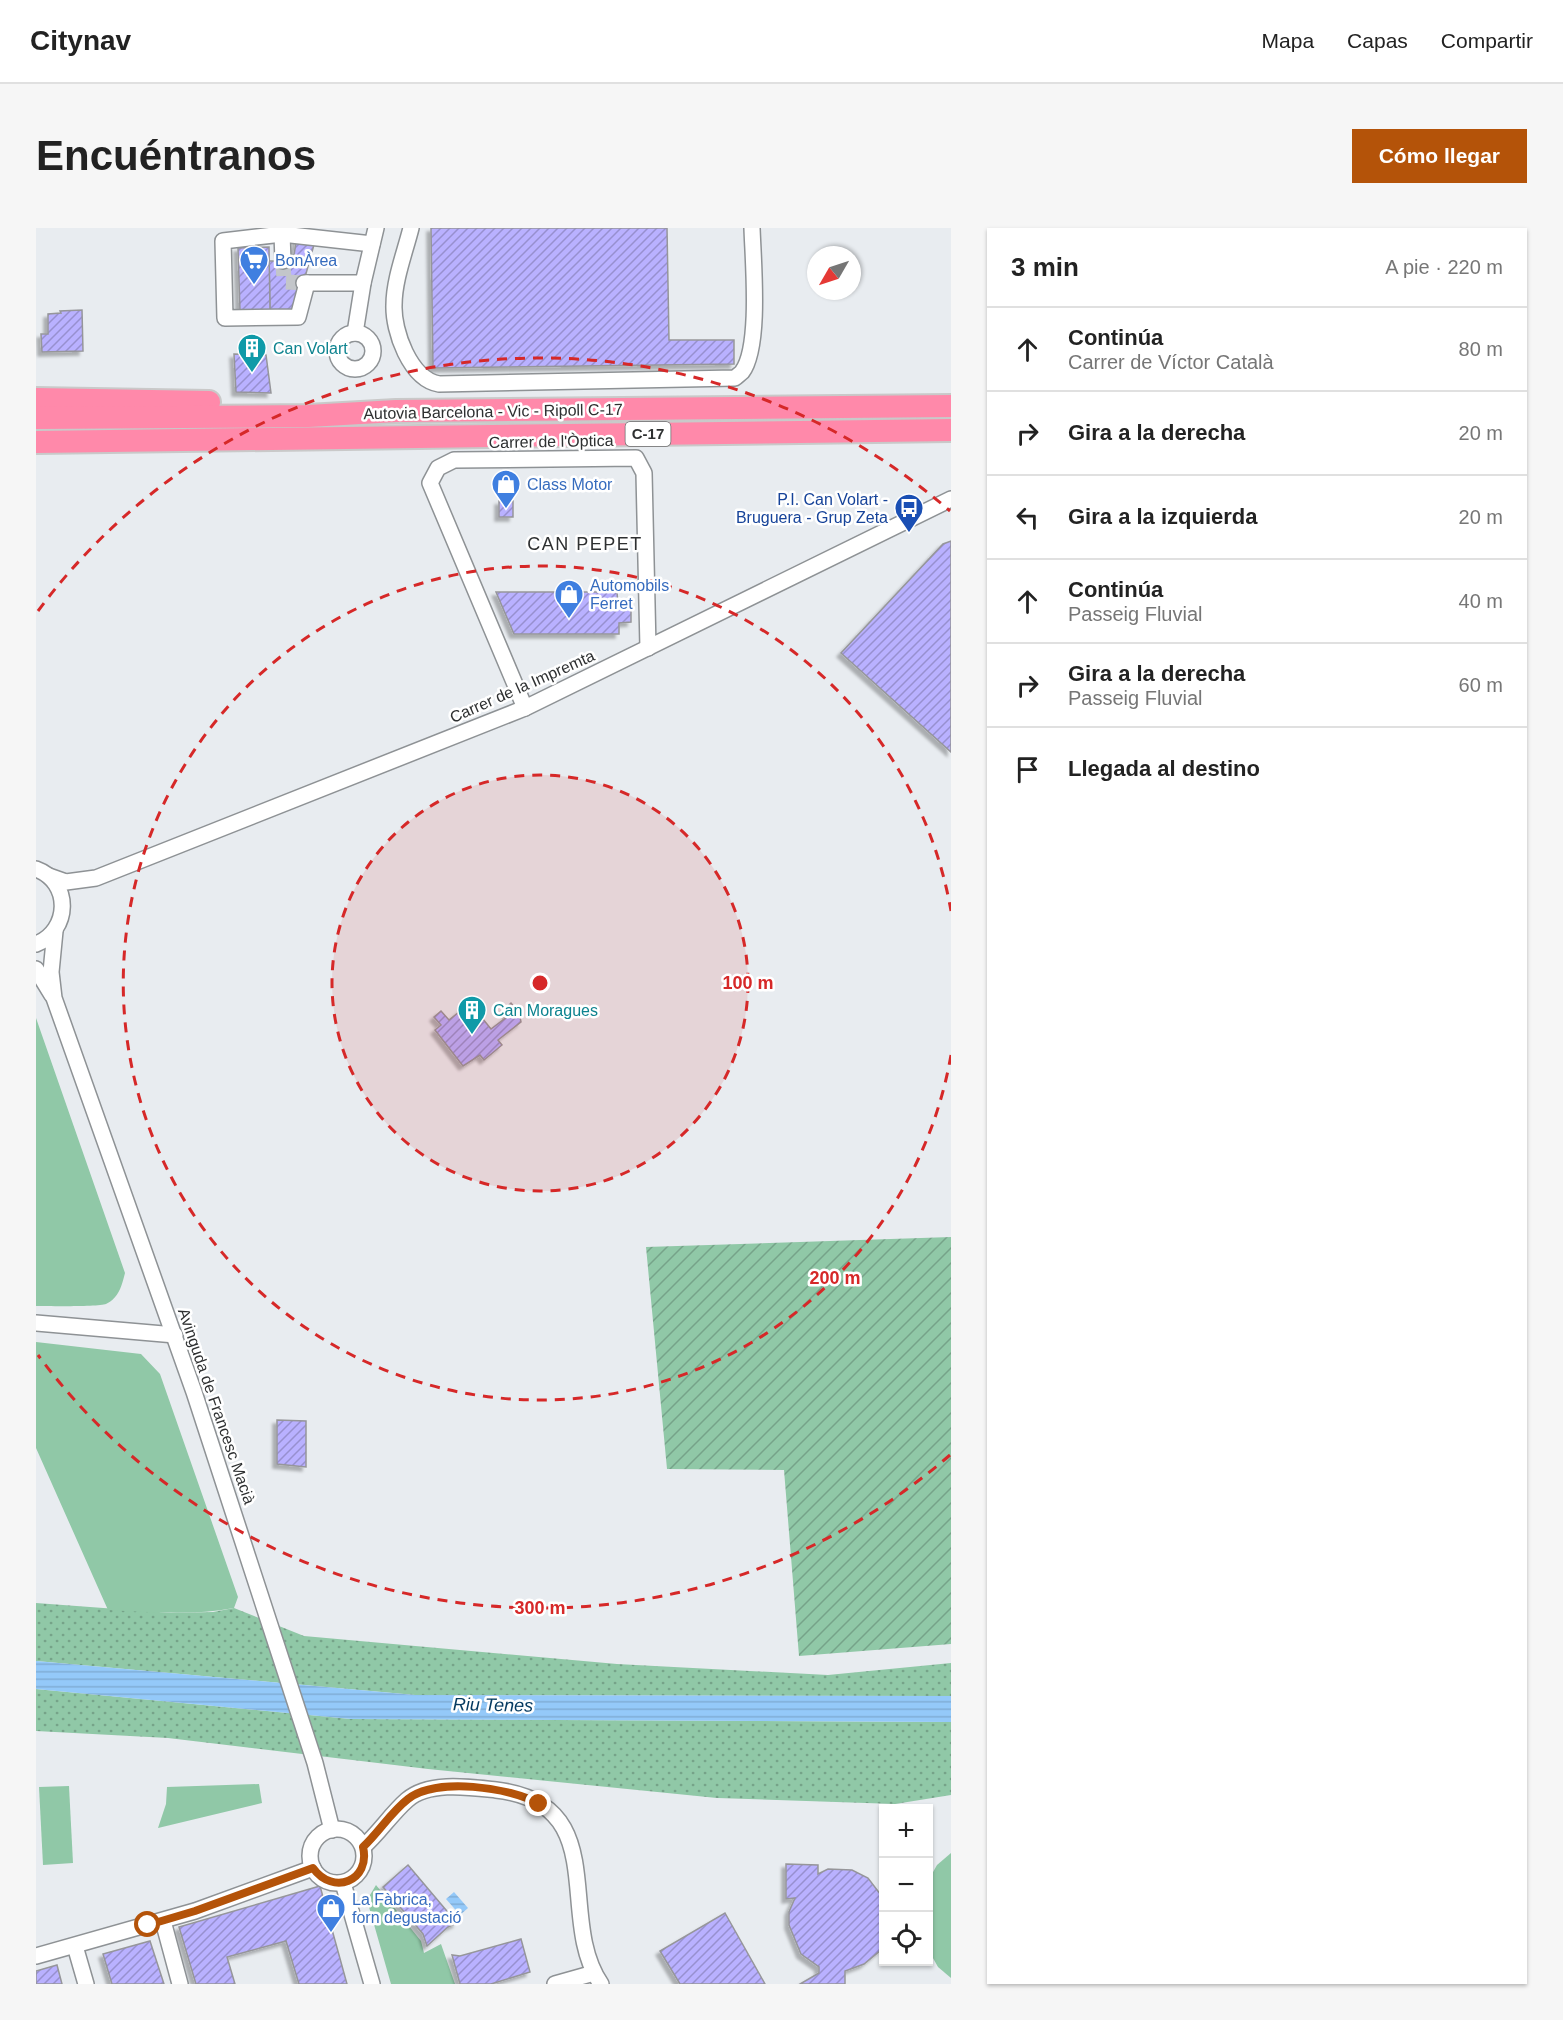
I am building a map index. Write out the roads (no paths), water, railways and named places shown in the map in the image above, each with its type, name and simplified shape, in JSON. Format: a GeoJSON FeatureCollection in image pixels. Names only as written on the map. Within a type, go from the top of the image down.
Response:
{"type":"FeatureCollection","features":[{"type":"Feature","properties":{"kind":"highway"},"geometry":{"type":"LineString","coordinates":[[36,399],[253,403],[307,427]]}},
{"type":"Feature","properties":{"kind":"highway","name":"Autovia Barcelona - Vic - Ripoll C-17"},"geometry":{"type":"LineString","coordinates":[[36,442],[307,427],[396,411],[951,406]]}},
{"type":"Feature","properties":{"kind":"highway","name":"Autovia Barcelona - Vic - Ripoll C-17"},"geometry":{"type":"LineString","coordinates":[[36,418],[307,427],[951,430]]}},
{"type":"Feature","properties":{"kind":"highway"},"geometry":{"type":"LineString","coordinates":[[36,457],[190,449],[307,427]]}},
{"type":"Feature","properties":{"kind":"street"},"geometry":{"type":"LineString","coordinates":[[354,333],[376,228]]}},
{"type":"Feature","properties":{"kind":"street"},"geometry":{"type":"LineString","coordinates":[[411,228],[394,305],[398,334],[411,363],[428,380],[439,384],[735,378],[742,372],[751,348],[754,303],[752,228]]}},
{"type":"Feature","properties":{"kind":"street"},"geometry":{"type":"LineString","coordinates":[[363,284],[305,283],[298,317],[225,318],[223,241],[282,234],[372,244]]}},
{"type":"Feature","properties":{"kind":"street"},"geometry":{"type":"LineString","coordinates":[[282,234],[284,261]]}},
{"type":"Feature","properties":{"kind":"street","name":"Carrer de l'Òptica"},"geometry":{"type":"LineString","coordinates":[[525,708],[430,483],[438,468],[454,460],[636,458],[644,473],[648,648]]}},
{"type":"Feature","properties":{"kind":"street","name":"Carrer de la Impremta"},"geometry":{"type":"LineString","coordinates":[[96,878],[525,708],[951,499]]}},
{"type":"Feature","properties":{"kind":"street"},"geometry":{"type":"LineString","coordinates":[[43,873],[66,882],[96,878]]}},
{"type":"Feature","properties":{"kind":"street"},"geometry":{"type":"LineString","coordinates":[[43,873],[60,891],[63,912]]}},
{"type":"Feature","properties":{"kind":"street"},"geometry":{"type":"LineString","coordinates":[[54,998],[51,972],[55,931],[69,900],[78,890],[96,878]]}},
{"type":"Feature","properties":{"kind":"street"},"geometry":{"type":"LineString","coordinates":[[36,944],[48,938],[55,931]]}},
{"type":"Feature","properties":{"kind":"street"},"geometry":{"type":"LineString","coordinates":[[36,969],[54,998]]}},
{"type":"Feature","properties":{"kind":"street","name":"Avinguda de Francesc Macià"},"geometry":{"type":"LineString","coordinates":[[54,998],[175,1335],[315,1763],[332,1830]]}},
{"type":"Feature","properties":{"kind":"street"},"geometry":{"type":"LineString","coordinates":[[36,1323],[175,1335]]}},
{"type":"Feature","properties":{"kind":"street"},"geometry":{"type":"LineString","coordinates":[[363,1847],[409,1798],[424,1790],[476,1788],[510,1792],[528,1798],[555,1816],[571,1845],[578,1877],[582,1938],[586,1954],[598,1979],[555,1984]]}},
{"type":"Feature","properties":{"kind":"street"},"geometry":{"type":"LineString","coordinates":[[339,1829],[354,1835],[363,1847],[362,1868],[357,1875],[343,1882],[334,1883],[326,1880],[313,1868],[311,1852],[313,1844],[318,1838],[332,1830],[339,1829]]}},
{"type":"Feature","properties":{"kind":"street"},"geometry":{"type":"LineString","coordinates":[[36,1956],[195,1911],[313,1868]]}},
{"type":"Feature","properties":{"kind":"street"},"geometry":{"type":"LineString","coordinates":[[343,1882],[372,1984]]}},
{"type":"Feature","properties":{"kind":"street"},"geometry":{"type":"LineString","coordinates":[[163,1921],[180,1984]]}},
{"type":"Feature","properties":{"kind":"street"},"geometry":{"type":"LineString","coordinates":[[75,1946],[86,1984]]}},
{"type":"Feature","properties":{"kind":"water","name":"Riu Tenes"},"geometry":{"type":"Polygon","coordinates":[[[36,1661],[415,1695],[951,1696],[951,1722],[351,1719],[36,1689],[36,1661]]]}},
{"type":"Feature","properties":{"kind":"water"},"geometry":{"type":"Polygon","coordinates":[[[454,1892],[468,1908],[460,1915],[446,1899],[454,1892]]]}},
{"type":"Feature","properties":{"kind":"tunnel"},"geometry":{"type":"LineString","coordinates":[[283,261],[284,282],[304,283]]}},
{"type":"Feature","properties":{"kind":"place","name":"BonÀrea"},"geometry":{"type":"Point","coordinates":[254,286]}},
{"type":"Feature","properties":{"kind":"place","name":"Can Volart"},"geometry":{"type":"Point","coordinates":[252,374]}},
{"type":"Feature","properties":{"kind":"place","name":"Class Motor"},"geometry":{"type":"Point","coordinates":[506,510]}},
{"type":"Feature","properties":{"kind":"place","name":"P.I. Can Volart - Bruguera - Grup Zeta"},"geometry":{"type":"Point","coordinates":[909,534]}},
{"type":"Feature","properties":{"kind":"place","name":"Automobils Ferret"},"geometry":{"type":"Point","coordinates":[569,620]}},
{"type":"Feature","properties":{"kind":"place","name":"Can Moragues"},"geometry":{"type":"Point","coordinates":[472,1036]}},
{"type":"Feature","properties":{"kind":"place","name":"La Fàbrica, forn degustació"},"geometry":{"type":"Point","coordinates":[331,1934]}},
{"type":"Feature","properties":{"kind":"district","name":"CAN PEPET"},"geometry":{"type":"Point","coordinates":[585,544]}}]}
